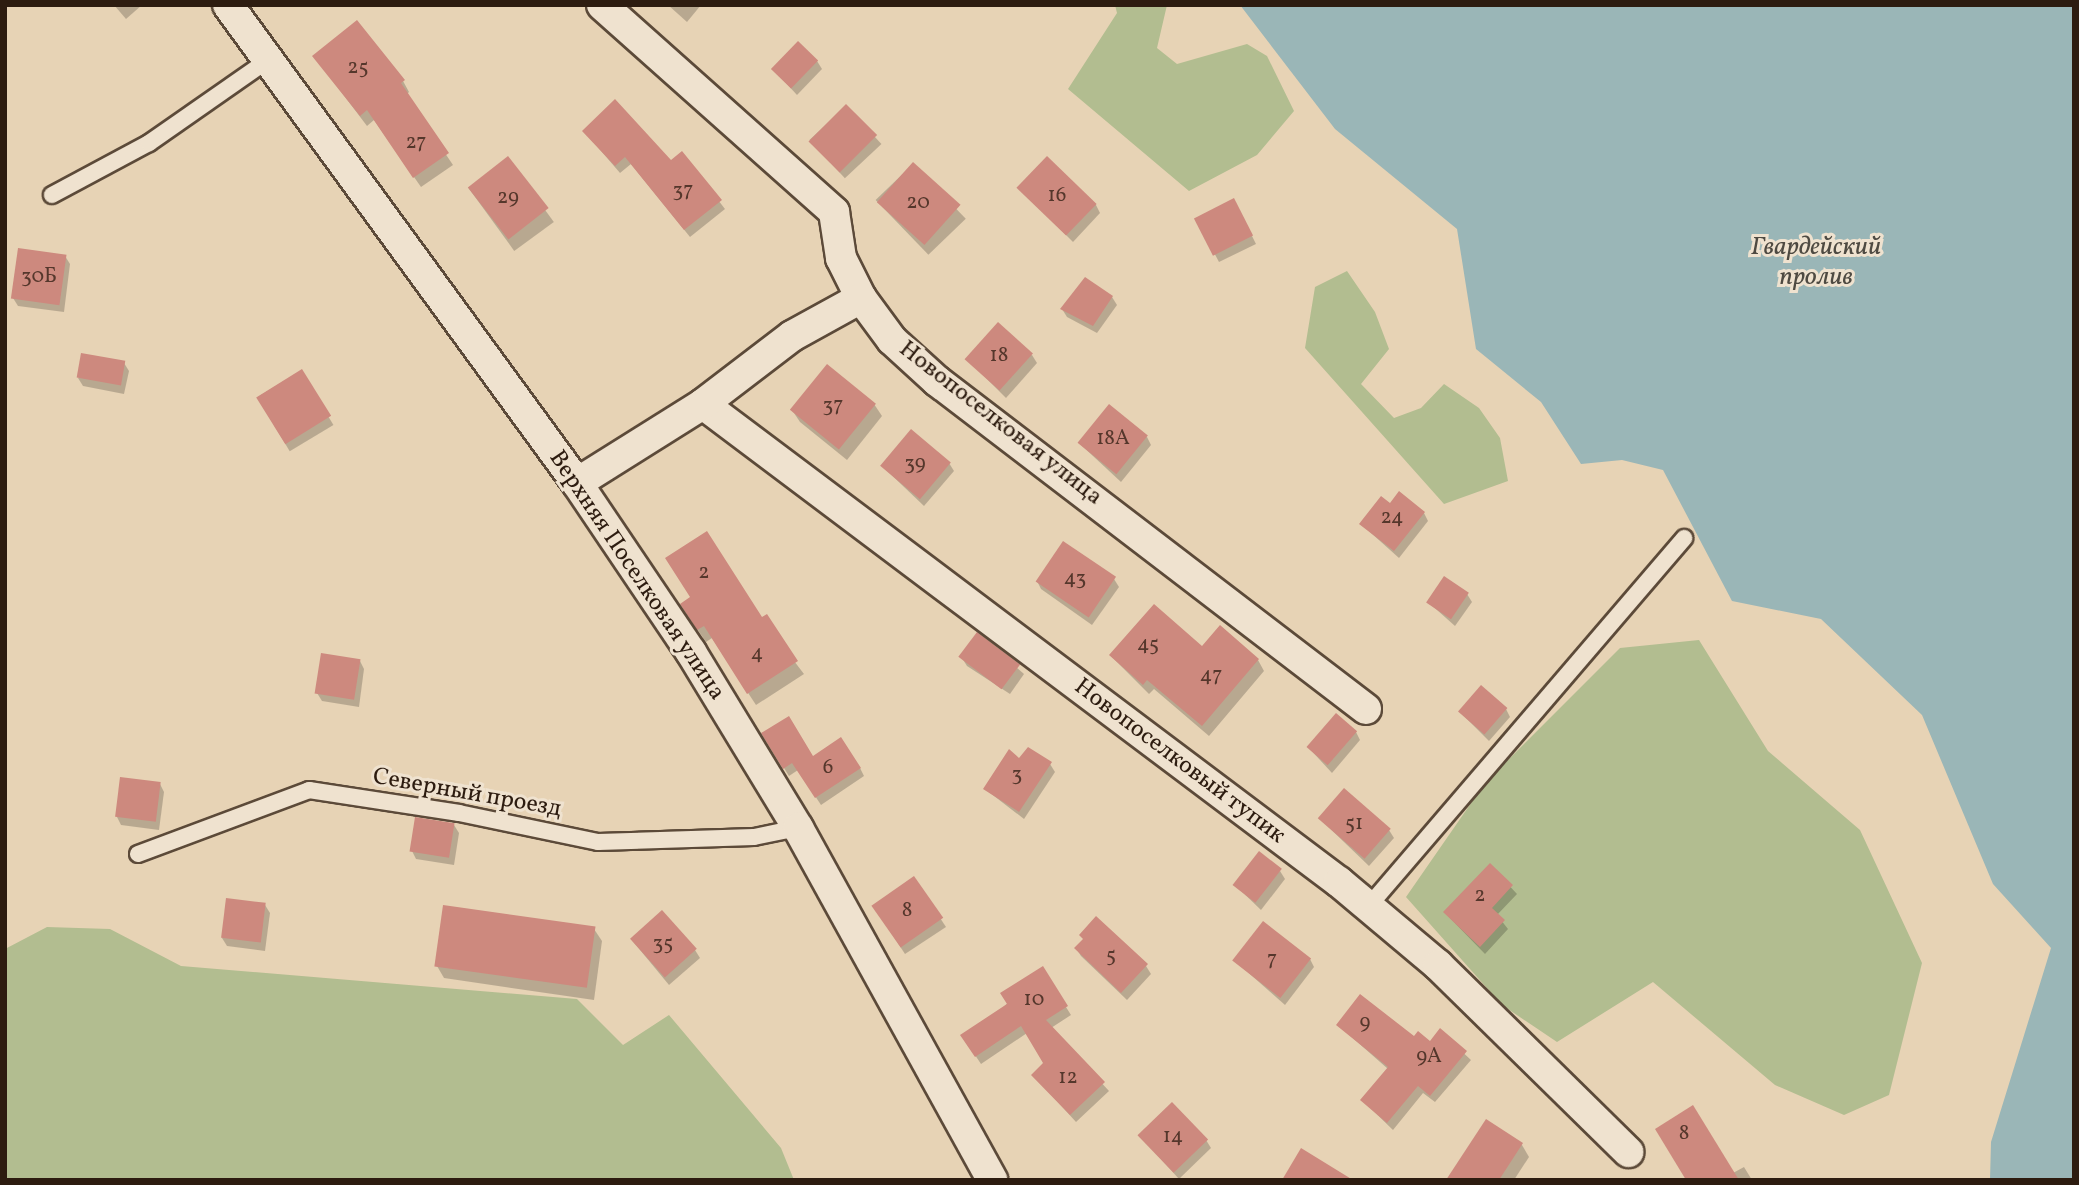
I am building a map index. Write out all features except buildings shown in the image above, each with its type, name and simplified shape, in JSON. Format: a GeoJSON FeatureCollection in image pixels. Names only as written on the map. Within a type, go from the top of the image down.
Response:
{"type":"FeatureCollection","features":[{"type":"Feature","properties":{"kind":"street","name":"Верхняя Поселковая улица"},"geometry":{"type":"LineString","coordinates":[[228,5],[577,483],[691,652],[797,828],[992,1180]]}},
{"type":"Feature","properties":{"kind":"street","name":"Новопоселковая улица"},"geometry":{"type":"LineString","coordinates":[[602,5],[834,212],[841,258],[861,298],[892,340],[937,381],[1366,709]]}},
{"type":"Feature","properties":{"kind":"street"},"geometry":{"type":"LineString","coordinates":[[577,483],[703,404],[792,336],[861,298]]}},
{"type":"Feature","properties":{"kind":"street","name":"Новопоселковый тупик"},"geometry":{"type":"LineString","coordinates":[[703,404],[1368,907],[1438,965],[1628,1152]]}},
{"type":"Feature","properties":{"kind":"lane"},"geometry":{"type":"LineString","coordinates":[[52,195],[149,143],[268,60]]}},
{"type":"Feature","properties":{"kind":"lane"},"geometry":{"type":"LineString","coordinates":[[1368,907],[1684,538]]}},
{"type":"Feature","properties":{"kind":"lane","name":"Северный проезд"},"geometry":{"type":"LineString","coordinates":[[138,854],[309,790],[459,813],[598,842],[754,837],[797,828]]}},
{"type":"Feature","properties":{"kind":"green space"},"geometry":{"type":"Polygon","coordinates":[[[1115,5],[1167,5],[1157,48],[1177,64],[1247,44],[1267,56],[1294,111],[1257,155],[1189,191],[1068,89],[1117,13],[1115,5]]]}},
{"type":"Feature","properties":{"kind":"green space"},"geometry":{"type":"Polygon","coordinates":[[[1347,271],[1375,312],[1389,349],[1361,384],[1394,418],[1421,408],[1444,384],[1479,408],[1500,438],[1508,481],[1444,504],[1305,348],[1315,287],[1347,271]]]}},
{"type":"Feature","properties":{"kind":"green space"},"geometry":{"type":"Polygon","coordinates":[[[1699,640],[1768,751],[1860,830],[1922,963],[1889,1095],[1844,1115],[1775,1085],[1653,982],[1557,1042],[1502,1005],[1406,897],[1485,783],[1620,648],[1699,640]]]}},
{"type":"Feature","properties":{"kind":"green space"},"geometry":{"type":"Polygon","coordinates":[[[47,927],[110,929],[181,966],[577,999],[623,1045],[669,1015],[781,1148],[794,1180],[5,1180],[5,949],[47,927]]]}},
{"type":"Feature","properties":{"kind":"water","name":"Гвардейский пролив"},"geometry":{"type":"Polygon","coordinates":[[[1240,5],[2074,5],[2074,1180],[1990,1180],[1991,1142],[2051,948],[1993,884],[1922,715],[1821,619],[1732,601],[1663,470],[1622,460],[1581,464],[1541,402],[1476,349],[1457,229],[1335,129],[1240,5]]]}}]}
